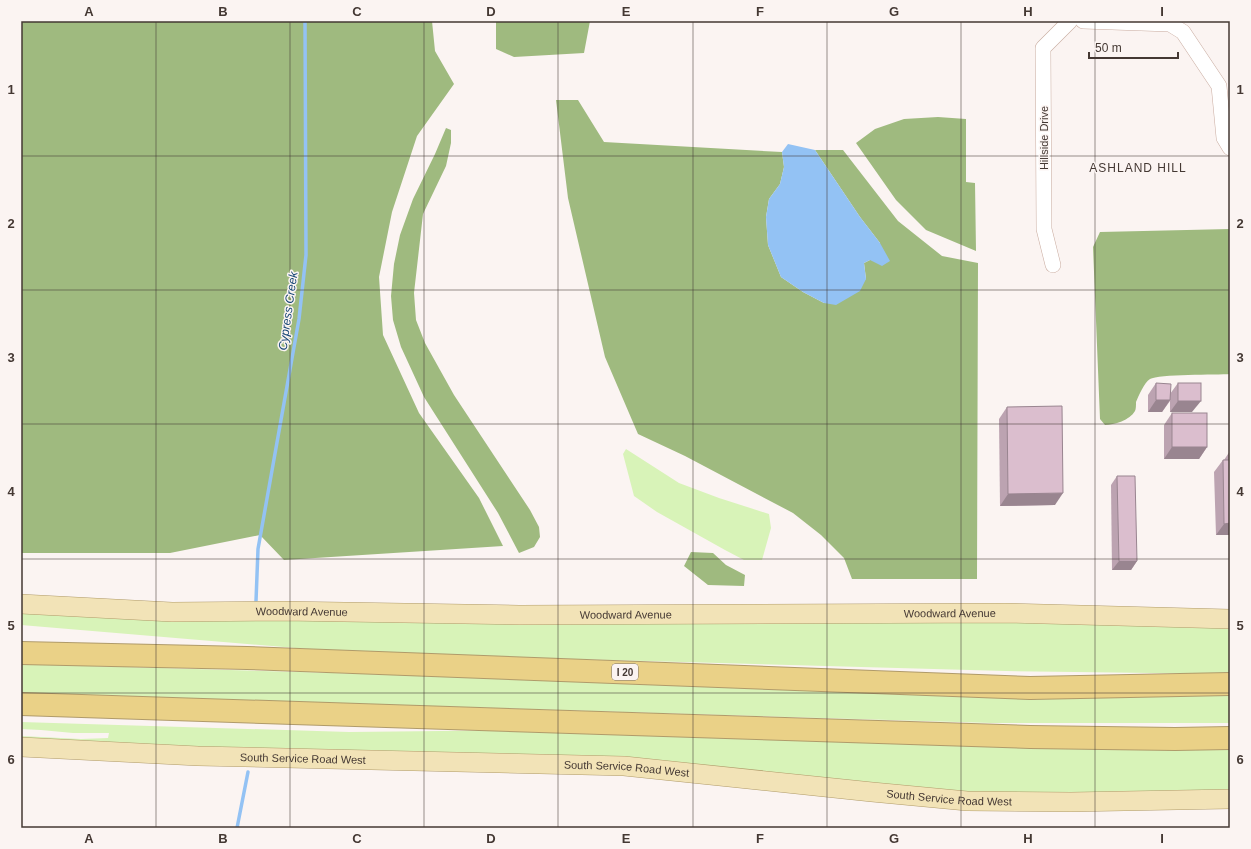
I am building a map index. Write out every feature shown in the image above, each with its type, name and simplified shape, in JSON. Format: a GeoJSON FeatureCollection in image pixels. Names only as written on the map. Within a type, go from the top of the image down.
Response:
{"type":"FeatureCollection","features":[{"type":"Feature","properties":{"kind":"highway"},"geometry":{"type":"LineString","coordinates":[[21,641],[150,656]]}},
{"type":"Feature","properties":{"kind":"highway","name":"I 20"},"geometry":{"type":"LineString","coordinates":[[21,653],[247,658],[1030,688],[1230,684]]}},
{"type":"Feature","properties":{"kind":"highway"},"geometry":{"type":"LineString","coordinates":[[21,704],[1030,737],[1175,739],[1230,738]]}},
{"type":"Feature","properties":{"kind":"highway"},"geometry":{"type":"LineString","coordinates":[[21,708],[104,706]]}},
{"type":"Feature","properties":{"kind":"main road","name":"Woodward Avenue"},"geometry":{"type":"LineString","coordinates":[[21,604],[172,612],[284,611],[519,615],[1005,613],[1230,620]]}},
{"type":"Feature","properties":{"kind":"main road","name":"South Service Road West"},"geometry":{"type":"LineString","coordinates":[[21,747],[198,756],[624,766],[864,792],[967,801],[1071,802],[1230,799]]}},
{"type":"Feature","properties":{"kind":"street","name":"Hillside Drive"},"geometry":{"type":"LineString","coordinates":[[1053,264],[1044,229],[1042,48],[1070,21]]}},
{"type":"Feature","properties":{"kind":"street"},"geometry":{"type":"LineString","coordinates":[[1084,21],[1170,24],[1183,32],[1219,86],[1224,138],[1230,148]]}},
{"type":"Feature","properties":{"kind":"green space"},"geometry":{"type":"Polygon","coordinates":[[[21,21],[432,21],[435,51],[454,84],[417,136],[392,212],[379,277],[383,335],[419,413],[479,498],[503,546],[284,560],[260,535],[170,553],[21,553],[21,21]]]}},
{"type":"Feature","properties":{"kind":"green space"},"geometry":{"type":"Polygon","coordinates":[[[496,21],[590,21],[584,53],[514,57],[496,49],[496,21]]]}},
{"type":"Feature","properties":{"kind":"green space"},"geometry":{"type":"Polygon","coordinates":[[[556,100],[578,100],[604,142],[782,152],[784,167],[780,184],[769,199],[766,217],[768,245],[781,277],[803,292],[824,303],[866,279],[864,263],[870,260],[880,243],[860,217],[815,150],[843,150],[898,221],[942,256],[978,263],[977,579],[852,579],[844,558],[821,535],[793,513],[685,456],[638,434],[605,357],[568,198],[556,100]]]}},
{"type":"Feature","properties":{"kind":"green space"},"geometry":{"type":"Polygon","coordinates":[[[938,117],[966,119],[966,182],[975,183],[976,251],[926,230],[896,200],[856,143],[875,129],[904,119],[938,117]]]}},
{"type":"Feature","properties":{"kind":"green space"},"geometry":{"type":"Polygon","coordinates":[[[446,128],[451,130],[451,143],[446,166],[423,214],[414,293],[416,320],[425,343],[454,395],[530,510],[539,527],[540,537],[534,547],[519,553],[498,513],[424,397],[401,347],[393,320],[391,296],[394,264],[400,235],[413,199],[446,128]]]}},
{"type":"Feature","properties":{"kind":"green space"},"geometry":{"type":"Polygon","coordinates":[[[1230,229],[1230,374],[1175,375],[1150,379],[1140,393],[1133,414],[1122,421],[1105,425],[1100,419],[1093,247],[1100,232],[1230,229]]]}},
{"type":"Feature","properties":{"kind":"green space"},"geometry":{"type":"Polygon","coordinates":[[[626,449],[679,483],[769,514],[771,528],[762,560],[744,560],[657,512],[634,496],[623,454],[626,449]]]}},
{"type":"Feature","properties":{"kind":"green space"},"geometry":{"type":"Polygon","coordinates":[[[691,552],[713,553],[726,565],[745,575],[744,586],[708,585],[684,566],[691,552]]]}},
{"type":"Feature","properties":{"kind":"green space"},"geometry":{"type":"Polygon","coordinates":[[[21,610],[257,621],[1072,623],[1230,627],[1230,674],[1006,671],[355,653],[21,625],[21,610]]]}},
{"type":"Feature","properties":{"kind":"green space"},"geometry":{"type":"Polygon","coordinates":[[[21,664],[785,686],[1230,695],[1230,723],[991,723],[21,694],[21,664]]]}},
{"type":"Feature","properties":{"kind":"green space"},"geometry":{"type":"Polygon","coordinates":[[[21,722],[349,732],[543,730],[1230,746],[1230,794],[983,794],[21,744],[21,736],[81,739],[108,738],[109,733],[73,733],[21,729],[21,722]]]}},
{"type":"Feature","properties":{"kind":"water"},"geometry":{"type":"Polygon","coordinates":[[[788,144],[815,150],[860,217],[880,243],[890,261],[882,266],[870,260],[864,263],[866,279],[860,291],[836,305],[824,303],[803,292],[781,277],[768,245],[766,217],[769,199],[780,184],[784,167],[782,152],[788,144]]]}},
{"type":"Feature","properties":{"kind":"building"},"geometry":{"type":"Polygon","coordinates":[[[1156,383],[1171,384],[1170,400],[1156,400],[1156,383]]]}},
{"type":"Feature","properties":{"kind":"building"},"geometry":{"type":"Polygon","coordinates":[[[1178,383],[1201,383],[1201,401],[1178,401],[1178,383]]]}},
{"type":"Feature","properties":{"kind":"building"},"geometry":{"type":"Polygon","coordinates":[[[1062,406],[1063,493],[1008,494],[1007,407],[1062,406]]]}},
{"type":"Feature","properties":{"kind":"building"},"geometry":{"type":"Polygon","coordinates":[[[1172,413],[1207,413],[1207,447],[1172,447],[1172,413]]]}},
{"type":"Feature","properties":{"kind":"building"},"geometry":{"type":"Polygon","coordinates":[[[1223,460],[1230,460],[1230,523],[1224,524],[1223,460]]]}},
{"type":"Feature","properties":{"kind":"building"},"geometry":{"type":"Polygon","coordinates":[[[1117,476],[1135,476],[1137,561],[1119,561],[1117,476]]]}},
{"type":"Feature","properties":{"kind":"waterway","name":"Cypress Creek"},"geometry":{"type":"LineString","coordinates":[[256,601],[258,549],[299,319],[306,255],[305,21]]}},
{"type":"Feature","properties":{"kind":"waterway","name":"Cypress Creek"},"geometry":{"type":"LineString","coordinates":[[237,828],[248,772]]}},
{"type":"Feature","properties":{"kind":"district","name":"ASHLAND HILL"},"geometry":{"type":"Point","coordinates":[1138,168]}}]}
